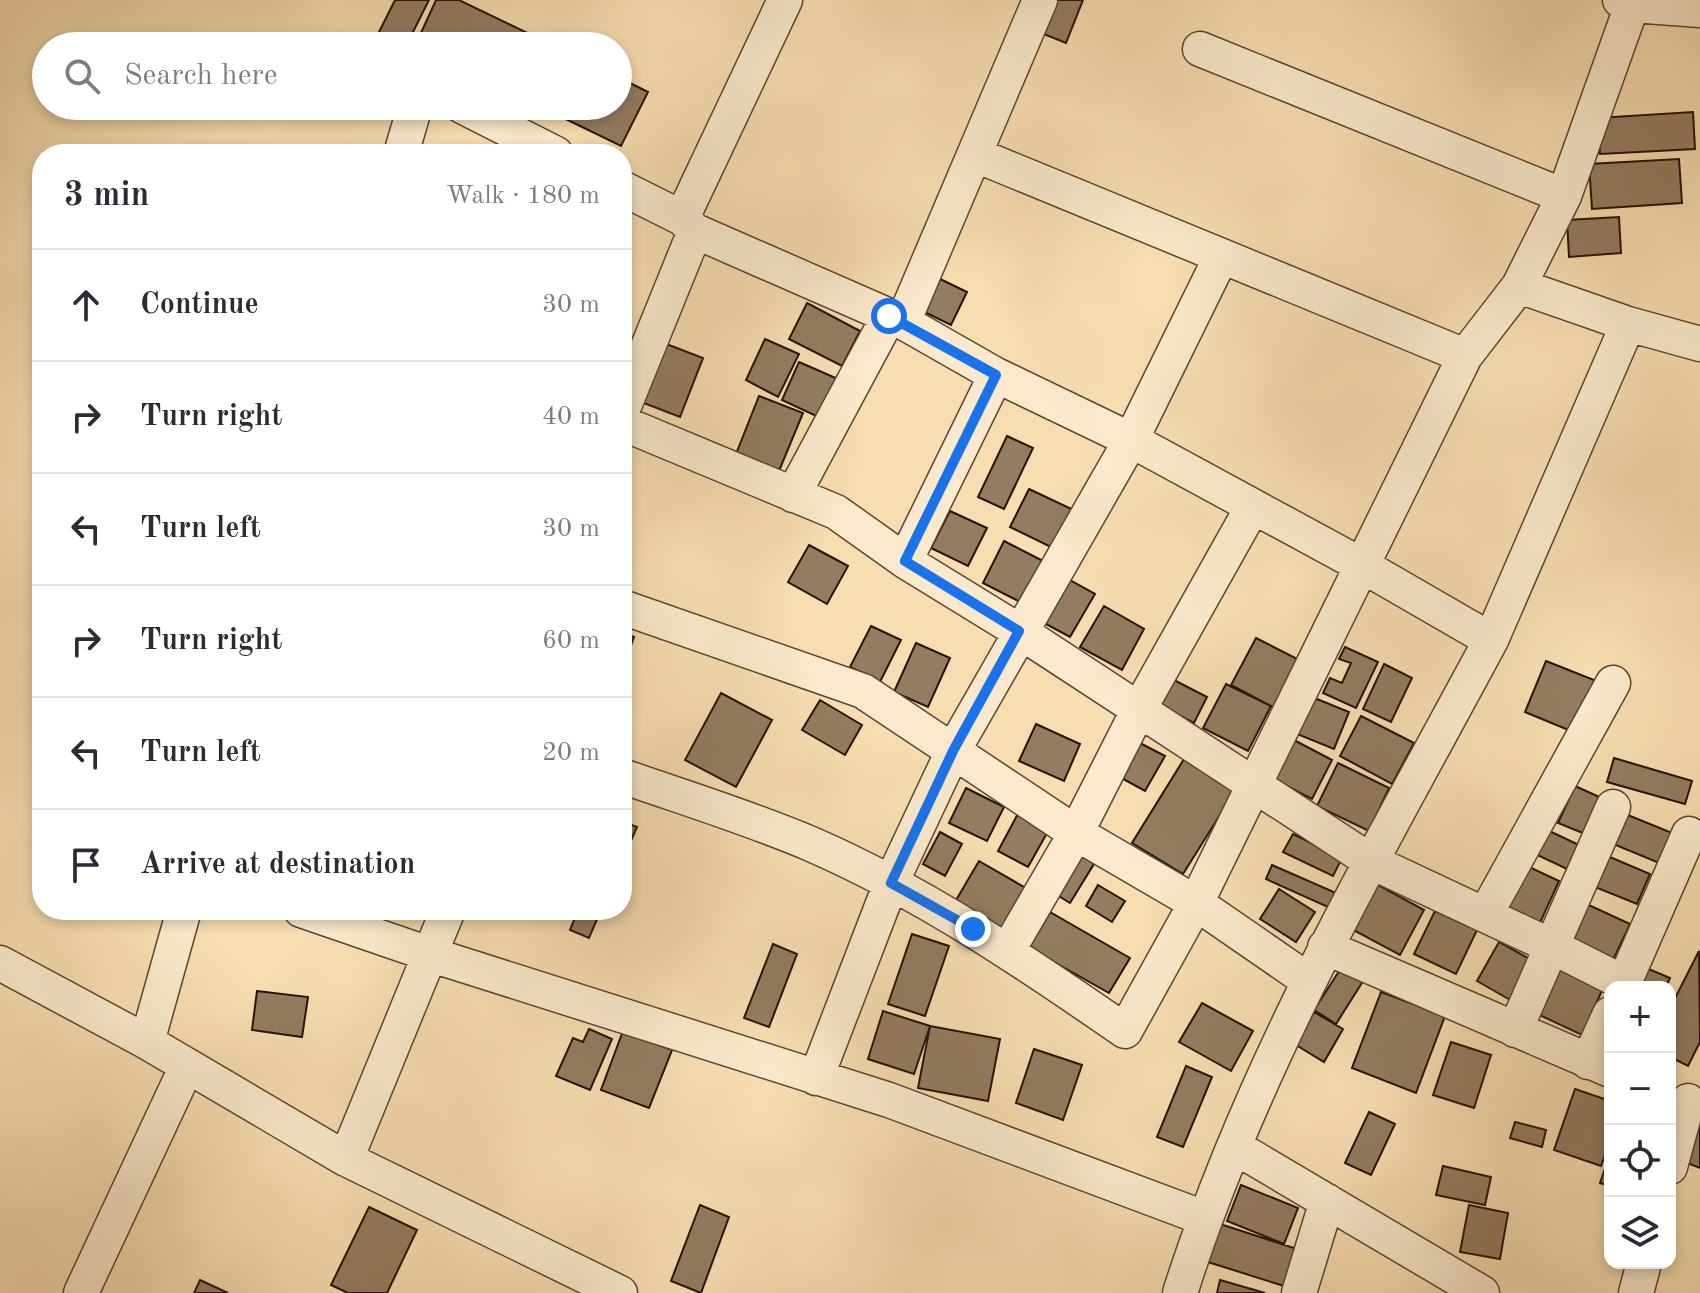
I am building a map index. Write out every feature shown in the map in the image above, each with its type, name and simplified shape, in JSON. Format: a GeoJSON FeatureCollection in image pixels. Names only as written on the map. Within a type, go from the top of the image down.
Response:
{"type":"FeatureCollection","features":[{"type":"Feature","properties":{"kind":"street"},"geometry":{"type":"LineString","coordinates":[[632,383],[689,224],[785,0]]}},
{"type":"Feature","properties":{"kind":"street"},"geometry":{"type":"LineString","coordinates":[[793,495],[896,319],[976,155],[1040,0]]}},
{"type":"Feature","properties":{"kind":"street"},"geometry":{"type":"LineString","coordinates":[[632,780],[810,844],[891,883],[1008,950],[1125,1031],[1196,903],[1255,786],[1465,356],[1519,286],[1564,196],[1626,3],[1700,10]]}},
{"type":"Feature","properties":{"kind":"street"},"geometry":{"type":"LineString","coordinates":[[1200,49],[1564,196]]}},
{"type":"Feature","properties":{"kind":"street"},"geometry":{"type":"LineString","coordinates":[[404,144],[411,120]]}},
{"type":"Feature","properties":{"kind":"street"},"geometry":{"type":"LineString","coordinates":[[489,120],[536,144]]}},
{"type":"Feature","properties":{"kind":"street"},"geometry":{"type":"LineString","coordinates":[[976,155],[1465,356]]}},
{"type":"Feature","properties":{"kind":"street"},"geometry":{"type":"LineString","coordinates":[[632,193],[689,224],[896,319],[996,375],[1131,440],[1363,566],[1491,640]]}},
{"type":"Feature","properties":{"kind":"street"},"geometry":{"type":"LineString","coordinates":[[816,1078],[891,883],[954,749],[1131,440],[1221,257]]}},
{"type":"Feature","properties":{"kind":"street"},"geometry":{"type":"LineString","coordinates":[[1519,286],[1628,324],[1700,344]]}},
{"type":"Feature","properties":{"kind":"street"},"geometry":{"type":"LineString","coordinates":[[1180,1293],[1204,1218],[1309,981],[1491,640],[1628,324]]}},
{"type":"Feature","properties":{"kind":"street"},"geometry":{"type":"LineString","coordinates":[[905,561],[996,375]]}},
{"type":"Feature","properties":{"kind":"street"},"geometry":{"type":"LineString","coordinates":[[632,427],[836,512],[905,561],[1019,631],[1372,862],[1551,946],[1604,984]]}},
{"type":"Feature","properties":{"kind":"street"},"geometry":{"type":"LineString","coordinates":[[1008,950],[1076,833],[1138,711],[1252,508]]}},
{"type":"Feature","properties":{"kind":"street"},"geometry":{"type":"LineString","coordinates":[[632,610],[863,691],[1076,833],[1196,903],[1309,981]]}},
{"type":"Feature","properties":{"kind":"street"},"geometry":{"type":"LineString","coordinates":[[1485,915],[1613,683]]}},
{"type":"Feature","properties":{"kind":"street"},"geometry":{"type":"LineString","coordinates":[[1515,1030],[1613,807]]}},
{"type":"Feature","properties":{"kind":"street"},"geometry":{"type":"LineString","coordinates":[[1625,981],[1689,834]]}},
{"type":"Feature","properties":{"kind":"street"},"geometry":{"type":"LineString","coordinates":[[147,1042],[181,920]]}},
{"type":"Feature","properties":{"kind":"street"},"geometry":{"type":"LineString","coordinates":[[330,920],[889,1100],[1204,1218]]}},
{"type":"Feature","properties":{"kind":"street"},"geometry":{"type":"LineString","coordinates":[[346,1159],[444,920]]}},
{"type":"Feature","properties":{"kind":"street"},"geometry":{"type":"LineString","coordinates":[[1325,947],[1599,1066]]}},
{"type":"Feature","properties":{"kind":"street"},"geometry":{"type":"LineString","coordinates":[[0,963],[147,1042],[346,1159],[620,1293]]}},
{"type":"Feature","properties":{"kind":"street"},"geometry":{"type":"LineString","coordinates":[[81,1293],[187,1066]]}},
{"type":"Feature","properties":{"kind":"street"},"geometry":{"type":"LineString","coordinates":[[1676,1142],[1686,1101]]}},
{"type":"Feature","properties":{"kind":"street"},"geometry":{"type":"LineString","coordinates":[[1235,1147],[1327,1201],[1448,1284],[1482,1293]]}},
{"type":"Feature","properties":{"kind":"street"},"geometry":{"type":"LineString","coordinates":[[1299,1293],[1327,1201]]}},
{"type":"Feature","properties":{"kind":"street"},"geometry":{"type":"LineString","coordinates":[[1636,1293],[1642,1269]]}},
{"type":"Feature","properties":{"kind":"building"},"geometry":{"type":"Polygon","coordinates":[[[395,0],[429,0],[413,32],[379,32],[395,0]]]}},
{"type":"Feature","properties":{"kind":"building"},"geometry":{"type":"Polygon","coordinates":[[[436,0],[459,0],[525,32],[421,32],[436,0]]]}},
{"type":"Feature","properties":{"kind":"building"},"geometry":{"type":"Polygon","coordinates":[[[1054,0],[1083,0],[1066,43],[1041,33],[1054,0]]]}},
{"type":"Feature","properties":{"kind":"building"},"geometry":{"type":"Polygon","coordinates":[[[632,84],[648,92],[622,144],[568,120],[632,120],[632,84]]]}},
{"type":"Feature","properties":{"kind":"building"},"geometry":{"type":"Polygon","coordinates":[[[1693,112],[1695,149],[1600,154],[1598,118],[1693,112]]]}},
{"type":"Feature","properties":{"kind":"building"},"geometry":{"type":"Polygon","coordinates":[[[1679,159],[1682,203],[1592,209],[1589,164],[1679,159]]]}},
{"type":"Feature","properties":{"kind":"building"},"geometry":{"type":"Polygon","coordinates":[[[1619,217],[1621,253],[1569,257],[1567,220],[1619,217]]]}},
{"type":"Feature","properties":{"kind":"building"},"geometry":{"type":"Polygon","coordinates":[[[934,276],[967,292],[951,325],[918,309],[934,276]]]}},
{"type":"Feature","properties":{"kind":"building"},"geometry":{"type":"Polygon","coordinates":[[[807,303],[860,331],[842,366],[789,339],[807,303]]]}},
{"type":"Feature","properties":{"kind":"building"},"geometry":{"type":"Polygon","coordinates":[[[765,339],[799,354],[778,397],[746,380],[765,339]]]}},
{"type":"Feature","properties":{"kind":"building"},"geometry":{"type":"Polygon","coordinates":[[[656,340],[703,358],[680,417],[633,399],[656,340]]]}},
{"type":"Feature","properties":{"kind":"building"},"geometry":{"type":"Polygon","coordinates":[[[799,362],[847,383],[829,422],[782,400],[799,362]]]}},
{"type":"Feature","properties":{"kind":"building"},"geometry":{"type":"Polygon","coordinates":[[[759,396],[803,413],[779,471],[736,454],[759,396]]]}},
{"type":"Feature","properties":{"kind":"building"},"geometry":{"type":"Polygon","coordinates":[[[1007,436],[1033,448],[1004,509],[978,497],[1007,436]]]}},
{"type":"Feature","properties":{"kind":"building"},"geometry":{"type":"Polygon","coordinates":[[[1029,489],[1082,514],[1063,553],[1010,527],[1029,489]]]}},
{"type":"Feature","properties":{"kind":"building"},"geometry":{"type":"Polygon","coordinates":[[[950,511],[987,528],[968,566],[931,548],[950,511]]]}},
{"type":"Feature","properties":{"kind":"building"},"geometry":{"type":"Polygon","coordinates":[[[1004,541],[1045,562],[1024,604],[983,583],[1004,541]]]}},
{"type":"Feature","properties":{"kind":"building"},"geometry":{"type":"Polygon","coordinates":[[[809,545],[848,566],[827,604],[788,582],[809,545]]]}},
{"type":"Feature","properties":{"kind":"building"},"geometry":{"type":"Polygon","coordinates":[[[1068,579],[1095,594],[1070,637],[1044,623],[1068,579]]]}},
{"type":"Feature","properties":{"kind":"building"},"geometry":{"type":"Polygon","coordinates":[[[1104,606],[1144,629],[1122,670],[1080,647],[1104,606]]]}},
{"type":"Feature","properties":{"kind":"building"},"geometry":{"type":"Polygon","coordinates":[[[871,626],[901,640],[880,682],[850,667],[871,626]]]}},
{"type":"Feature","properties":{"kind":"building"},"geometry":{"type":"Polygon","coordinates":[[[1256,638],[1305,663],[1280,711],[1231,685],[1256,638]]]}},
{"type":"Feature","properties":{"kind":"building"},"geometry":{"type":"Polygon","coordinates":[[[916,643],[950,658],[928,707],[894,692],[916,643]]]}},
{"type":"Feature","properties":{"kind":"building"},"geometry":{"type":"Polygon","coordinates":[[[1345,647],[1378,662],[1356,708],[1323,693],[1330,678],[1342,683],[1351,663],[1339,659],[1345,647]]]}},
{"type":"Feature","properties":{"kind":"building"},"geometry":{"type":"Polygon","coordinates":[[[1546,661],[1599,682],[1578,734],[1525,712],[1546,661]]]}},
{"type":"Feature","properties":{"kind":"building"},"geometry":{"type":"Polygon","coordinates":[[[1384,664],[1412,678],[1391,722],[1363,709],[1384,664]]]}},
{"type":"Feature","properties":{"kind":"building"},"geometry":{"type":"Polygon","coordinates":[[[1170,678],[1207,697],[1194,723],[1157,704],[1170,678]]]}},
{"type":"Feature","properties":{"kind":"building"},"geometry":{"type":"Polygon","coordinates":[[[1226,684],[1271,706],[1248,751],[1203,728],[1226,684]]]}},
{"type":"Feature","properties":{"kind":"building"},"geometry":{"type":"Polygon","coordinates":[[[721,693],[772,720],[736,787],[685,760],[721,693]]]}},
{"type":"Feature","properties":{"kind":"building"},"geometry":{"type":"Polygon","coordinates":[[[1312,697],[1349,712],[1334,749],[1297,734],[1312,697]]]}},
{"type":"Feature","properties":{"kind":"building"},"geometry":{"type":"Polygon","coordinates":[[[820,700],[862,725],[845,755],[802,730],[820,700]]]}},
{"type":"Feature","properties":{"kind":"building"},"geometry":{"type":"Polygon","coordinates":[[[1361,716],[1414,743],[1392,784],[1340,756],[1361,716]]]}},
{"type":"Feature","properties":{"kind":"building"},"geometry":{"type":"Polygon","coordinates":[[[1036,724],[1080,744],[1064,781],[1019,761],[1036,724]]]}},
{"type":"Feature","properties":{"kind":"building"},"geometry":{"type":"Polygon","coordinates":[[[1292,739],[1332,760],[1312,799],[1271,778],[1292,739]]]}},
{"type":"Feature","properties":{"kind":"building"},"geometry":{"type":"Polygon","coordinates":[[[1136,741],[1165,756],[1145,791],[1116,775],[1136,741]]]}},
{"type":"Feature","properties":{"kind":"building"},"geometry":{"type":"Polygon","coordinates":[[[1614,758],[1692,781],[1685,804],[1607,782],[1614,758]]]}},
{"type":"Feature","properties":{"kind":"building"},"geometry":{"type":"Polygon","coordinates":[[[1184,759],[1235,791],[1183,874],[1132,843],[1184,759]]]}},
{"type":"Feature","properties":{"kind":"building"},"geometry":{"type":"Polygon","coordinates":[[[1338,763],[1389,788],[1369,831],[1317,806],[1338,763]]]}},
{"type":"Feature","properties":{"kind":"building"},"geometry":{"type":"Polygon","coordinates":[[[1575,786],[1606,800],[1590,836],[1558,823],[1575,786]]]}},
{"type":"Feature","properties":{"kind":"building"},"geometry":{"type":"Polygon","coordinates":[[[966,788],[1004,807],[987,841],[949,823],[966,788]]]}},
{"type":"Feature","properties":{"kind":"building"},"geometry":{"type":"Polygon","coordinates":[[[1020,810],[1051,826],[1028,867],[998,851],[1020,810]]]}},
{"type":"Feature","properties":{"kind":"building"},"geometry":{"type":"Polygon","coordinates":[[[1618,811],[1677,835],[1664,865],[1606,841],[1618,811]]]}},
{"type":"Feature","properties":{"kind":"building"},"geometry":{"type":"Polygon","coordinates":[[[1545,829],[1579,845],[1567,869],[1533,853],[1545,829]]]}},
{"type":"Feature","properties":{"kind":"building"},"geometry":{"type":"Polygon","coordinates":[[[940,832],[962,844],[945,876],[923,864],[940,832]]]}},
{"type":"Feature","properties":{"kind":"building"},"geometry":{"type":"Polygon","coordinates":[[[1293,834],[1342,858],[1333,876],[1283,852],[1293,834]]]}},
{"type":"Feature","properties":{"kind":"building"},"geometry":{"type":"Polygon","coordinates":[[[1079,849],[1097,859],[1070,903],[1052,892],[1079,849]]]}},
{"type":"Feature","properties":{"kind":"building"},"geometry":{"type":"Polygon","coordinates":[[[1598,852],[1650,874],[1637,904],[1585,883],[1598,852]]]}},
{"type":"Feature","properties":{"kind":"building"},"geometry":{"type":"Polygon","coordinates":[[[979,861],[1031,891],[1007,932],[955,902],[979,861]]]}},
{"type":"Feature","properties":{"kind":"building"},"geometry":{"type":"Polygon","coordinates":[[[1272,865],[1336,893],[1330,908],[1266,879],[1272,865]]]}},
{"type":"Feature","properties":{"kind":"building"},"geometry":{"type":"Polygon","coordinates":[[[1527,866],[1559,881],[1539,925],[1507,910],[1527,866]]]}},
{"type":"Feature","properties":{"kind":"building"},"geometry":{"type":"Polygon","coordinates":[[[1371,881],[1424,910],[1400,955],[1346,926],[1371,881]]]}},
{"type":"Feature","properties":{"kind":"building"},"geometry":{"type":"Polygon","coordinates":[[[1098,885],[1125,901],[1112,922],[1086,906],[1098,885]]]}},
{"type":"Feature","properties":{"kind":"building"},"geometry":{"type":"Polygon","coordinates":[[[1279,889],[1315,912],[1296,942],[1260,919],[1279,889]]]}},
{"type":"Feature","properties":{"kind":"building"},"geometry":{"type":"Polygon","coordinates":[[[1580,901],[1630,924],[1613,960],[1563,938],[1580,901]]]}},
{"type":"Feature","properties":{"kind":"building"},"geometry":{"type":"Polygon","coordinates":[[[1435,911],[1477,930],[1456,974],[1414,954],[1435,911]]]}},
{"type":"Feature","properties":{"kind":"building"},"geometry":{"type":"Polygon","coordinates":[[[1050,912],[1130,958],[1109,993],[1029,948],[1050,912]]]}},
{"type":"Feature","properties":{"kind":"building"},"geometry":{"type":"Polygon","coordinates":[[[574,920],[597,920],[589,938],[570,930],[574,920]]]}},
{"type":"Feature","properties":{"kind":"building"},"geometry":{"type":"Polygon","coordinates":[[[912,934],[949,946],[925,1016],[888,1004],[912,934]]]}},
{"type":"Feature","properties":{"kind":"building"},"geometry":{"type":"Polygon","coordinates":[[[1499,942],[1535,962],[1512,1001],[1477,981],[1499,942]]]}},
{"type":"Feature","properties":{"kind":"building"},"geometry":{"type":"Polygon","coordinates":[[[773,944],[797,954],[769,1027],[744,1018],[773,944]]]}},
{"type":"Feature","properties":{"kind":"building"},"geometry":{"type":"Polygon","coordinates":[[[1699,951],[1700,1042],[1688,1066],[1676,1060],[1676,996],[1699,951]]]}},
{"type":"Feature","properties":{"kind":"building"},"geometry":{"type":"Polygon","coordinates":[[[1551,962],[1604,986],[1582,1035],[1529,1010],[1551,962]]]}},
{"type":"Feature","properties":{"kind":"building"},"geometry":{"type":"Polygon","coordinates":[[[1343,965],[1365,978],[1336,1024],[1314,1010],[1343,965]]]}},
{"type":"Feature","properties":{"kind":"building"},"geometry":{"type":"Polygon","coordinates":[[[1644,967],[1670,978],[1669,981],[1638,981],[1644,967]]]}},
{"type":"Feature","properties":{"kind":"building"},"geometry":{"type":"Polygon","coordinates":[[[257,991],[308,997],[302,1037],[252,1030],[257,991]]]}},
{"type":"Feature","properties":{"kind":"building"},"geometry":{"type":"Polygon","coordinates":[[[1381,992],[1445,1016],[1416,1093],[1352,1068],[1381,992]]]}},
{"type":"Feature","properties":{"kind":"building"},"geometry":{"type":"Polygon","coordinates":[[[1202,1003],[1253,1031],[1231,1071],[1179,1042],[1202,1003]]]}},
{"type":"Feature","properties":{"kind":"building"},"geometry":{"type":"Polygon","coordinates":[[[883,1011],[930,1026],[914,1074],[868,1059],[883,1011]]]}},
{"type":"Feature","properties":{"kind":"building"},"geometry":{"type":"Polygon","coordinates":[[[1314,1012],[1343,1029],[1324,1062],[1296,1045],[1314,1012]]]}},
{"type":"Feature","properties":{"kind":"building"},"geometry":{"type":"Polygon","coordinates":[[[930,1026],[1000,1039],[988,1101],[918,1088],[930,1026]]]}},
{"type":"Feature","properties":{"kind":"building"},"geometry":{"type":"Polygon","coordinates":[[[589,1029],[612,1039],[590,1090],[556,1076],[573,1038],[583,1042],[589,1029]]]}},
{"type":"Feature","properties":{"kind":"building"},"geometry":{"type":"Polygon","coordinates":[[[623,1031],[672,1050],[649,1108],[601,1090],[623,1031]]]}},
{"type":"Feature","properties":{"kind":"building"},"geometry":{"type":"Polygon","coordinates":[[[1451,1042],[1491,1055],[1474,1108],[1433,1095],[1451,1042]]]}},
{"type":"Feature","properties":{"kind":"building"},"geometry":{"type":"Polygon","coordinates":[[[1034,1049],[1082,1065],[1063,1120],[1016,1103],[1034,1049]]]}},
{"type":"Feature","properties":{"kind":"building"},"geometry":{"type":"Polygon","coordinates":[[[1186,1066],[1212,1077],[1183,1147],[1157,1137],[1186,1066]]]}},
{"type":"Feature","properties":{"kind":"building"},"geometry":{"type":"Polygon","coordinates":[[[1575,1089],[1604,1099],[1604,1158],[1601,1166],[1554,1150],[1575,1089]]]}},
{"type":"Feature","properties":{"kind":"building"},"geometry":{"type":"Polygon","coordinates":[[[1369,1112],[1395,1124],[1371,1175],[1345,1163],[1369,1112]]]}},
{"type":"Feature","properties":{"kind":"building"},"geometry":{"type":"Polygon","coordinates":[[[1700,1116],[1700,1168],[1682,1161],[1700,1116]]]}},
{"type":"Feature","properties":{"kind":"building"},"geometry":{"type":"Polygon","coordinates":[[[1515,1122],[1546,1130],[1542,1147],[1510,1138],[1515,1122]]]}},
{"type":"Feature","properties":{"kind":"building"},"geometry":{"type":"Polygon","coordinates":[[[1443,1166],[1491,1177],[1485,1205],[1436,1195],[1443,1166]]]}},
{"type":"Feature","properties":{"kind":"building"},"geometry":{"type":"Polygon","coordinates":[[[1241,1185],[1298,1208],[1284,1244],[1227,1221],[1241,1185]]]}},
{"type":"Feature","properties":{"kind":"building"},"geometry":{"type":"Polygon","coordinates":[[[700,1205],[729,1217],[701,1293],[671,1281],[700,1205]]]}},
{"type":"Feature","properties":{"kind":"building"},"geometry":{"type":"Polygon","coordinates":[[[1469,1205],[1508,1213],[1500,1259],[1460,1252],[1469,1205]]]}},
{"type":"Feature","properties":{"kind":"building"},"geometry":{"type":"Polygon","coordinates":[[[369,1207],[417,1230],[387,1293],[348,1293],[331,1285],[369,1207]]]}},
{"type":"Feature","properties":{"kind":"building"},"geometry":{"type":"Polygon","coordinates":[[[1220,1224],[1300,1250],[1287,1287],[1208,1262],[1220,1224]]]}},
{"type":"Feature","properties":{"kind":"building"},"geometry":{"type":"Polygon","coordinates":[[[200,1280],[228,1293],[194,1293],[200,1280]]]}},
{"type":"Feature","properties":{"kind":"building"},"geometry":{"type":"Polygon","coordinates":[[[1220,1280],[1265,1293],[1217,1293],[1220,1280]]]}},
{"type":"Feature","properties":{"kind":"route"},"geometry":{"type":"LineString","coordinates":[[889,316],[996,375],[905,561],[1019,631],[954,749],[891,883],[973,929]]}}]}
